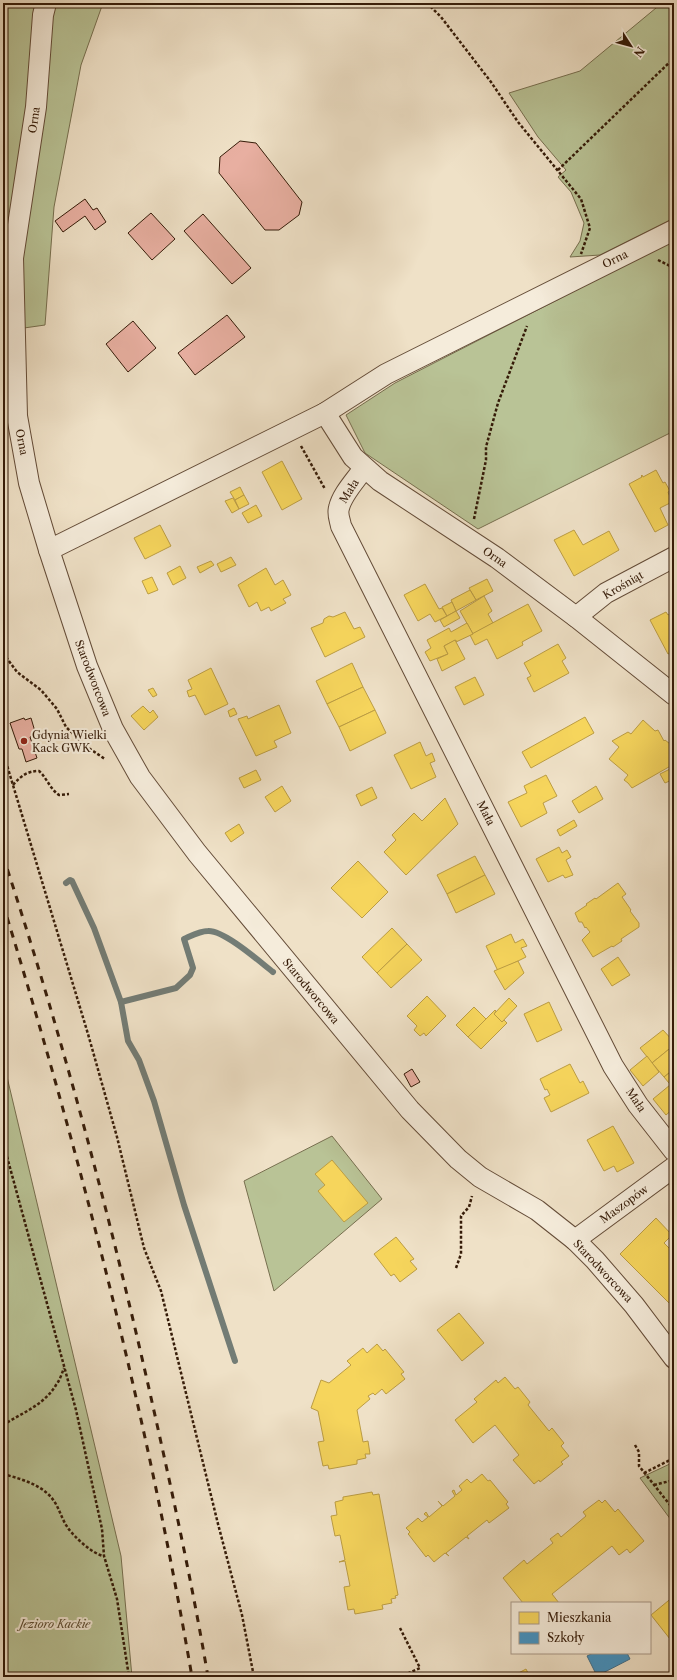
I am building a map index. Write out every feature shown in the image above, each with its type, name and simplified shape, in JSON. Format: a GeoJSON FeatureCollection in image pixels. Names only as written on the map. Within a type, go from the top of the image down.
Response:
{"type":"FeatureCollection","features":[{"type":"Feature","properties":{"kind":"street","name":"Orna"},"geometry":{"type":"LineString","coordinates":[[46,3],[43,14],[36,107],[13,258],[13,300],[16,416],[29,483],[49,550],[324,413],[386,374],[674,230]]}},
{"type":"Feature","properties":{"kind":"street","name":"Orna"},"geometry":{"type":"LineString","coordinates":[[324,413],[353,457],[380,481],[497,558],[576,617],[674,695]]}},
{"type":"Feature","properties":{"kind":"street","name":"Mała"},"geometry":{"type":"LineString","coordinates":[[364,468],[342,499],[338,508],[341,526],[613,1066],[638,1105],[674,1151]]}},
{"type":"Feature","properties":{"kind":"street","name":"Starodworcowa"},"geometry":{"type":"LineString","coordinates":[[49,550],[87,666],[113,729],[140,777],[197,854],[410,1110],[471,1169],[496,1187],[537,1210],[575,1240],[634,1304],[674,1358]]}},
{"type":"Feature","properties":{"kind":"street","name":"Krośniąt"},"geometry":{"type":"LineString","coordinates":[[576,617],[606,593],[674,557]]}},
{"type":"Feature","properties":{"kind":"street","name":"Maszopów"},"geometry":{"type":"LineString","coordinates":[[575,1240],[674,1167]]}},
{"type":"Feature","properties":{"kind":"path"},"geometry":{"type":"LineString","coordinates":[[427,3],[441,17],[491,82],[518,122],[582,199],[590,228],[575,268],[574,279]]}},
{"type":"Feature","properties":{"kind":"path"},"geometry":{"type":"LineString","coordinates":[[558,170],[674,58]]}},
{"type":"Feature","properties":{"kind":"path"},"geometry":{"type":"LineString","coordinates":[[472,542],[475,512],[486,460],[486,447],[498,403],[522,340],[541,296]]}},
{"type":"Feature","properties":{"kind":"path"},"geometry":{"type":"LineString","coordinates":[[279,435],[303,447],[331,502],[338,508]]}},
{"type":"Feature","properties":{"kind":"path"},"geometry":{"type":"LineString","coordinates":[[3,653],[17,672],[41,690],[57,709],[66,727],[87,747],[106,759],[134,766]]}},
{"type":"Feature","properties":{"kind":"path"},"geometry":{"type":"LineString","coordinates":[[3,752],[90,1042],[117,1137],[144,1248],[161,1291],[218,1524],[242,1615],[254,1677]]}},
{"type":"Feature","properties":{"kind":"path"},"geometry":{"type":"LineString","coordinates":[[13,785],[22,775],[30,771],[39,771],[44,776],[53,791],[58,795],[69,794]]}},
{"type":"Feature","properties":{"kind":"path"},"geometry":{"type":"LineString","coordinates":[[3,1142],[76,1410],[102,1529],[104,1556],[117,1599],[129,1677]]}},
{"type":"Feature","properties":{"kind":"path"},"geometry":{"type":"LineString","coordinates":[[456,1268],[461,1254],[461,1216],[469,1207],[472,1199],[471,1169]]}},
{"type":"Feature","properties":{"kind":"path"},"geometry":{"type":"LineString","coordinates":[[3,1425],[34,1408],[48,1396],[56,1385],[64,1367]]}},
{"type":"Feature","properties":{"kind":"path"},"geometry":{"type":"LineString","coordinates":[[635,1445],[639,1452],[639,1466],[674,1510]]}},
{"type":"Feature","properties":{"kind":"path"},"geometry":{"type":"LineString","coordinates":[[644,1473],[674,1458]]}},
{"type":"Feature","properties":{"kind":"path"},"geometry":{"type":"LineString","coordinates":[[3,1474],[22,1480],[47,1493],[56,1503],[68,1528],[99,1556],[104,1556]]}},
{"type":"Feature","properties":{"kind":"path"},"geometry":{"type":"LineString","coordinates":[[654,1484],[674,1480]]}},
{"type":"Feature","properties":{"kind":"path"},"geometry":{"type":"LineString","coordinates":[[400,1628],[420,1668],[400,1677]]}},
{"type":"Feature","properties":{"kind":"green space"},"geometry":{"type":"Polygon","coordinates":[[[3,3],[103,3],[81,65],[54,207],[45,325],[3,331],[3,3]]]}},
{"type":"Feature","properties":{"kind":"green space"},"geometry":{"type":"Polygon","coordinates":[[[662,3],[674,3],[674,218],[600,255],[570,257],[580,241],[584,223],[571,192],[558,177],[566,170],[538,137],[509,93],[580,71],[662,3]]]}},
{"type":"Feature","properties":{"kind":"green space"},"geometry":{"type":"Polygon","coordinates":[[[674,240],[674,431],[478,529],[365,453],[346,415],[395,383],[674,240]]]}},
{"type":"Feature","properties":{"kind":"green space","name":"Jezioro Kackie"},"geometry":{"type":"Polygon","coordinates":[[[3,1060],[121,1556],[132,1677],[3,1677],[3,1060]]]}},
{"type":"Feature","properties":{"kind":"green space"},"geometry":{"type":"Polygon","coordinates":[[[332,1136],[382,1199],[274,1291],[244,1181],[332,1136]]]}},
{"type":"Feature","properties":{"kind":"green space"},"geometry":{"type":"Polygon","coordinates":[[[674,1462],[674,1524],[640,1478],[674,1462]]]}},
{"type":"Feature","properties":{"kind":"building: Mieszkania"},"geometry":{"type":"Polygon","coordinates":[[[282,461],[302,499],[282,510],[262,472],[282,461]]]}},
{"type":"Feature","properties":{"kind":"building: Mieszkania"},"geometry":{"type":"Polygon","coordinates":[[[656,470],[663,483],[665,482],[670,491],[668,492],[672,502],[660,508],[668,525],[655,532],[629,484],[642,477],[642,475],[643,477],[656,470]]]}},
{"type":"Feature","properties":{"kind":"building: Mieszkania"},"geometry":{"type":"Polygon","coordinates":[[[240,487],[244,495],[235,500],[230,492],[240,487]]]}},
{"type":"Feature","properties":{"kind":"building: Mieszkania"},"geometry":{"type":"Polygon","coordinates":[[[244,495],[249,504],[239,509],[235,500],[244,495]]]}},
{"type":"Feature","properties":{"kind":"building: Mieszkania"},"geometry":{"type":"Polygon","coordinates":[[[233,498],[239,509],[232,513],[225,501],[233,498]]]}},
{"type":"Feature","properties":{"kind":"building: Mieszkania"},"geometry":{"type":"Polygon","coordinates":[[[256,505],[262,516],[248,523],[242,513],[256,505]]]}},
{"type":"Feature","properties":{"kind":"building: Mieszkania"},"geometry":{"type":"Polygon","coordinates":[[[160,525],[171,546],[145,559],[134,538],[160,525]]]}},
{"type":"Feature","properties":{"kind":"building: Mieszkania"},"geometry":{"type":"Polygon","coordinates":[[[574,530],[583,545],[609,531],[619,550],[574,576],[554,540],[574,530]]]}},
{"type":"Feature","properties":{"kind":"building: Mieszkania"},"geometry":{"type":"Polygon","coordinates":[[[231,557],[236,565],[221,572],[217,564],[231,557]]]}},
{"type":"Feature","properties":{"kind":"building: Mieszkania"},"geometry":{"type":"Polygon","coordinates":[[[211,561],[214,565],[200,573],[197,567],[211,561]]]}},
{"type":"Feature","properties":{"kind":"building: Mieszkania"},"geometry":{"type":"Polygon","coordinates":[[[180,566],[186,578],[173,585],[167,573],[180,566]]]}},
{"type":"Feature","properties":{"kind":"building: Mieszkania"},"geometry":{"type":"Polygon","coordinates":[[[266,568],[275,585],[283,580],[291,595],[283,599],[286,603],[271,611],[269,607],[261,611],[257,602],[249,607],[238,585],[266,568]]]}},
{"type":"Feature","properties":{"kind":"building: Mieszkania"},"geometry":{"type":"Polygon","coordinates":[[[152,577],[158,590],[148,594],[142,581],[152,577]]]}},
{"type":"Feature","properties":{"kind":"building: Mieszkania"},"geometry":{"type":"Polygon","coordinates":[[[487,579],[493,591],[476,600],[469,588],[487,579]]]}},
{"type":"Feature","properties":{"kind":"building: Mieszkania"},"geometry":{"type":"Polygon","coordinates":[[[425,584],[439,609],[442,608],[447,616],[435,622],[430,614],[418,621],[404,595],[425,584]]]}},
{"type":"Feature","properties":{"kind":"building: Mieszkania"},"geometry":{"type":"Polygon","coordinates":[[[470,590],[476,600],[456,611],[451,600],[470,590]]]}},
{"type":"Feature","properties":{"kind":"building: Mieszkania"},"geometry":{"type":"Polygon","coordinates":[[[484,596],[492,611],[488,614],[493,623],[473,634],[460,611],[484,596]]]}},
{"type":"Feature","properties":{"kind":"building: Mieszkania"},"geometry":{"type":"Polygon","coordinates":[[[452,602],[456,611],[447,616],[442,607],[452,602]]]}},
{"type":"Feature","properties":{"kind":"building: Mieszkania"},"geometry":{"type":"Polygon","coordinates":[[[528,604],[542,631],[522,642],[523,645],[497,659],[487,639],[475,645],[470,635],[528,604]]]}},
{"type":"Feature","properties":{"kind":"building: Mieszkania"},"geometry":{"type":"Polygon","coordinates":[[[456,611],[460,618],[444,627],[440,620],[456,611]]]}},
{"type":"Feature","properties":{"kind":"building: Mieszkania"},"geometry":{"type":"Polygon","coordinates":[[[345,612],[354,629],[360,627],[365,637],[325,657],[311,628],[323,623],[324,619],[329,616],[333,617],[345,612]]]}},
{"type":"Feature","properties":{"kind":"building: Mieszkania"},"geometry":{"type":"Polygon","coordinates":[[[666,612],[668,615],[674,612],[674,651],[668,654],[650,620],[666,612]]]}},
{"type":"Feature","properties":{"kind":"building: Mieszkania"},"geometry":{"type":"Polygon","coordinates":[[[467,623],[473,634],[444,646],[448,654],[430,661],[425,652],[431,648],[427,640],[449,628],[451,632],[467,623]]]}},
{"type":"Feature","properties":{"kind":"building: Mieszkania"},"geometry":{"type":"Polygon","coordinates":[[[455,640],[465,659],[442,671],[437,659],[448,654],[444,646],[455,640]]]}},
{"type":"Feature","properties":{"kind":"building: Mieszkania"},"geometry":{"type":"Polygon","coordinates":[[[558,644],[566,658],[562,661],[569,673],[534,692],[527,678],[531,676],[524,663],[558,644]]]}},
{"type":"Feature","properties":{"kind":"building: Mieszkania"},"geometry":{"type":"Polygon","coordinates":[[[352,663],[363,687],[327,704],[316,681],[352,663]]]}},
{"type":"Feature","properties":{"kind":"building: Mieszkania"},"geometry":{"type":"Polygon","coordinates":[[[211,668],[228,704],[205,715],[195,695],[189,697],[187,691],[192,689],[188,680],[211,668]]]}},
{"type":"Feature","properties":{"kind":"building: Mieszkania"},"geometry":{"type":"Polygon","coordinates":[[[475,677],[484,695],[464,705],[455,687],[475,677]]]}},
{"type":"Feature","properties":{"kind":"building: Mieszkania"},"geometry":{"type":"Polygon","coordinates":[[[363,687],[375,710],[339,727],[327,704],[363,687]]]}},
{"type":"Feature","properties":{"kind":"building: Mieszkania"},"geometry":{"type":"Polygon","coordinates":[[[153,688],[157,695],[153,697],[148,690],[153,688]]]}},
{"type":"Feature","properties":{"kind":"building: Mieszkania"},"geometry":{"type":"Polygon","coordinates":[[[279,705],[291,733],[274,741],[277,747],[256,756],[238,719],[247,716],[248,719],[279,705]]]}},
{"type":"Feature","properties":{"kind":"building: Mieszkania"},"geometry":{"type":"Polygon","coordinates":[[[143,706],[150,713],[153,710],[158,717],[144,730],[131,716],[143,706]]]}},
{"type":"Feature","properties":{"kind":"building: Mieszkania"},"geometry":{"type":"Polygon","coordinates":[[[234,708],[237,714],[230,717],[228,711],[234,708]]]}},
{"type":"Feature","properties":{"kind":"building: Mieszkania"},"geometry":{"type":"Polygon","coordinates":[[[375,710],[386,733],[350,751],[339,727],[375,710]]]}},
{"type":"Feature","properties":{"kind":"building: Mieszkania"},"geometry":{"type":"Polygon","coordinates":[[[585,717],[594,733],[531,768],[522,752],[585,717]]]}},
{"type":"Feature","properties":{"kind":"building: Mieszkania"},"geometry":{"type":"Polygon","coordinates":[[[643,720],[655,731],[658,730],[664,741],[665,740],[674,747],[674,764],[632,788],[624,780],[628,775],[609,759],[619,747],[612,741],[628,732],[631,734],[643,720]]]}},
{"type":"Feature","properties":{"kind":"building: Mieszkania"},"geometry":{"type":"Polygon","coordinates":[[[420,742],[426,756],[432,753],[435,761],[430,763],[436,777],[411,789],[394,755],[420,742]]]}},
{"type":"Feature","properties":{"kind":"building: Mieszkania"},"geometry":{"type":"Polygon","coordinates":[[[674,767],[674,779],[665,783],[660,774],[674,767]]]}},
{"type":"Feature","properties":{"kind":"building: Mieszkania"},"geometry":{"type":"Polygon","coordinates":[[[256,770],[261,780],[244,788],[239,778],[256,770]]]}},
{"type":"Feature","properties":{"kind":"building: Mieszkania"},"geometry":{"type":"Polygon","coordinates":[[[546,775],[557,796],[543,803],[547,813],[521,827],[508,802],[527,793],[524,786],[546,775]]]}},
{"type":"Feature","properties":{"kind":"building: Mieszkania"},"geometry":{"type":"Polygon","coordinates":[[[282,786],[291,801],[275,812],[265,797],[282,786]]]}},
{"type":"Feature","properties":{"kind":"building: Mieszkania"},"geometry":{"type":"Polygon","coordinates":[[[596,786],[603,799],[579,813],[572,801],[596,786]]]}},
{"type":"Feature","properties":{"kind":"building: Mieszkania"},"geometry":{"type":"Polygon","coordinates":[[[372,787],[377,798],[361,806],[356,795],[372,787]]]}},
{"type":"Feature","properties":{"kind":"building: Mieszkania"},"geometry":{"type":"Polygon","coordinates":[[[445,798],[458,824],[406,875],[384,852],[396,840],[392,835],[414,813],[422,821],[445,798]]]}},
{"type":"Feature","properties":{"kind":"building: Mieszkania"},"geometry":{"type":"Polygon","coordinates":[[[574,820],[577,826],[560,836],[557,830],[574,820]]]}},
{"type":"Feature","properties":{"kind":"building: Mieszkania"},"geometry":{"type":"Polygon","coordinates":[[[239,824],[244,833],[231,842],[225,833],[239,824]]]}},
{"type":"Feature","properties":{"kind":"building: Mieszkania"},"geometry":{"type":"Polygon","coordinates":[[[559,847],[562,853],[567,850],[571,857],[566,860],[573,875],[565,878],[563,875],[548,882],[536,859],[559,847]]]}},
{"type":"Feature","properties":{"kind":"building: Mieszkania"},"geometry":{"type":"Polygon","coordinates":[[[475,856],[485,875],[447,894],[437,875],[475,856]]]}},
{"type":"Feature","properties":{"kind":"building: Mieszkania"},"geometry":{"type":"Polygon","coordinates":[[[358,861],[388,892],[362,918],[331,888],[358,861]]]}},
{"type":"Feature","properties":{"kind":"building: Mieszkania"},"geometry":{"type":"Polygon","coordinates":[[[485,875],[495,894],[456,913],[447,894],[485,875]]]}},
{"type":"Feature","properties":{"kind":"building: Mieszkania"},"geometry":{"type":"Polygon","coordinates":[[[618,883],[626,894],[622,897],[639,923],[639,927],[621,939],[622,941],[613,947],[612,946],[593,957],[582,940],[590,932],[586,927],[585,928],[582,922],[579,922],[575,913],[618,883]]]}},
{"type":"Feature","properties":{"kind":"building: Mieszkania"},"geometry":{"type":"Polygon","coordinates":[[[674,889],[674,898],[670,891],[674,889]]]}},
{"type":"Feature","properties":{"kind":"building: Mieszkania"},"geometry":{"type":"Polygon","coordinates":[[[392,928],[407,944],[377,973],[362,957],[392,928]]]}},
{"type":"Feature","properties":{"kind":"building: Mieszkania"},"geometry":{"type":"Polygon","coordinates":[[[511,934],[515,943],[523,939],[527,946],[521,948],[526,957],[498,971],[486,946],[511,934]]]}},
{"type":"Feature","properties":{"kind":"building: Mieszkania"},"geometry":{"type":"Polygon","coordinates":[[[407,944],[422,960],[391,988],[377,973],[407,944]]]}},
{"type":"Feature","properties":{"kind":"building: Mieszkania"},"geometry":{"type":"Polygon","coordinates":[[[618,957],[630,975],[612,986],[601,969],[618,957]]]}},
{"type":"Feature","properties":{"kind":"building: Mieszkania"},"geometry":{"type":"Polygon","coordinates":[[[518,961],[524,973],[505,990],[494,971],[518,961]]]}},
{"type":"Feature","properties":{"kind":"building: Mieszkania"},"geometry":{"type":"Polygon","coordinates":[[[427,996],[446,1016],[426,1036],[424,1033],[420,1036],[414,1030],[417,1026],[407,1016],[427,996]]]}},
{"type":"Feature","properties":{"kind":"building: Mieszkania"},"geometry":{"type":"Polygon","coordinates":[[[509,998],[517,1006],[502,1022],[494,1014],[509,998]]]}},
{"type":"Feature","properties":{"kind":"building: Mieszkania"},"geometry":{"type":"Polygon","coordinates":[[[549,1002],[562,1030],[537,1042],[524,1014],[549,1002]]]}},
{"type":"Feature","properties":{"kind":"building: Mieszkania"},"geometry":{"type":"Polygon","coordinates":[[[474,1007],[486,1019],[468,1037],[456,1025],[474,1007]]]}},
{"type":"Feature","properties":{"kind":"building: Mieszkania"},"geometry":{"type":"Polygon","coordinates":[[[495,1010],[496,1011],[494,1014],[502,1022],[504,1020],[507,1023],[481,1049],[468,1037],[495,1010]]]}},
{"type":"Feature","properties":{"kind":"building: Mieszkania"},"geometry":{"type":"Polygon","coordinates":[[[663,1030],[674,1042],[674,1045],[652,1063],[640,1048],[663,1030]]]}},
{"type":"Feature","properties":{"kind":"building: Mieszkania"},"geometry":{"type":"Polygon","coordinates":[[[674,1045],[674,1069],[664,1077],[652,1063],[674,1045]]]}},
{"type":"Feature","properties":{"kind":"building: Mieszkania"},"geometry":{"type":"Polygon","coordinates":[[[647,1056],[659,1072],[643,1086],[630,1070],[647,1056]]]}},
{"type":"Feature","properties":{"kind":"building: Mieszkania"},"geometry":{"type":"Polygon","coordinates":[[[570,1064],[580,1083],[583,1081],[589,1093],[551,1112],[544,1098],[550,1095],[547,1089],[545,1090],[540,1079],[570,1064]]]}},
{"type":"Feature","properties":{"kind":"building: Mieszkania"},"geometry":{"type":"Polygon","coordinates":[[[674,1069],[674,1089],[664,1077],[674,1069]]]}},
{"type":"Feature","properties":{"kind":"building: Mieszkania"},"geometry":{"type":"Polygon","coordinates":[[[670,1085],[674,1089],[674,1108],[666,1115],[653,1099],[670,1085]]]}},
{"type":"Feature","properties":{"kind":"building: Mieszkania"},"geometry":{"type":"Polygon","coordinates":[[[613,1126],[634,1163],[617,1172],[614,1166],[604,1171],[587,1140],[613,1126]]]}},
{"type":"Feature","properties":{"kind":"building: Mieszkania"},"geometry":{"type":"Polygon","coordinates":[[[332,1160],[368,1203],[344,1222],[318,1191],[325,1185],[315,1174],[332,1160]]]}},
{"type":"Feature","properties":{"kind":"building: Mieszkania"},"geometry":{"type":"Polygon","coordinates":[[[656,1218],[672,1235],[664,1243],[674,1253],[674,1308],[620,1254],[656,1218]]]}},
{"type":"Feature","properties":{"kind":"building: Mieszkania"},"geometry":{"type":"Polygon","coordinates":[[[396,1237],[414,1259],[410,1261],[417,1269],[400,1282],[394,1274],[391,1276],[374,1254],[396,1237]]]}},
{"type":"Feature","properties":{"kind":"building: Mieszkania"},"geometry":{"type":"Polygon","coordinates":[[[459,1313],[484,1343],[462,1361],[437,1330],[459,1313]]]}},
{"type":"Feature","properties":{"kind":"building: Mieszkania"},"geometry":{"type":"Polygon","coordinates":[[[377,1344],[383,1351],[385,1349],[404,1372],[401,1374],[405,1379],[386,1394],[382,1389],[375,1395],[373,1393],[368,1396],[370,1399],[357,1410],[363,1442],[368,1441],[370,1454],[365,1454],[366,1458],[357,1460],[357,1464],[329,1469],[328,1465],[323,1466],[318,1442],[324,1441],[318,1411],[311,1408],[321,1380],[329,1383],[351,1365],[347,1361],[363,1348],[367,1353],[377,1344]]]}},
{"type":"Feature","properties":{"kind":"building: Mieszkania"},"geometry":{"type":"Polygon","coordinates":[[[505,1377],[515,1389],[518,1387],[530,1402],[528,1405],[549,1431],[552,1428],[564,1443],[561,1446],[569,1456],[561,1462],[563,1464],[540,1482],[539,1480],[534,1484],[513,1460],[519,1455],[495,1425],[473,1443],[455,1420],[477,1402],[474,1399],[496,1380],[498,1383],[505,1377]]]}},
{"type":"Feature","properties":{"kind":"building: Mieszkania"},"geometry":{"type":"Polygon","coordinates":[[[482,1474],[488,1481],[490,1480],[508,1502],[506,1504],[509,1508],[489,1523],[487,1520],[467,1536],[469,1539],[466,1537],[446,1553],[449,1556],[445,1553],[434,1562],[428,1555],[426,1557],[408,1534],[410,1532],[406,1528],[418,1518],[422,1522],[428,1517],[424,1514],[426,1512],[429,1517],[442,1506],[438,1501],[443,1506],[455,1496],[452,1491],[454,1490],[456,1495],[462,1490],[459,1486],[467,1479],[471,1483],[482,1474]]]}},
{"type":"Feature","properties":{"kind":"building: Mieszkania"},"geometry":{"type":"Polygon","coordinates":[[[372,1492],[373,1495],[379,1494],[398,1595],[395,1596],[396,1598],[391,1599],[392,1603],[382,1605],[383,1609],[355,1614],[354,1609],[348,1610],[344,1587],[350,1586],[345,1561],[339,1562],[345,1560],[340,1535],[335,1536],[331,1516],[337,1515],[335,1502],[343,1500],[343,1497],[372,1492]]]}},
{"type":"Feature","properties":{"kind":"building: Mieszkania"},"geometry":{"type":"Polygon","coordinates":[[[599,1500],[602,1503],[605,1500],[615,1512],[618,1509],[644,1541],[630,1553],[627,1549],[619,1555],[612,1546],[552,1594],[558,1602],[522,1602],[503,1578],[524,1560],[527,1564],[553,1543],[550,1539],[558,1533],[561,1537],[586,1516],[583,1512],[599,1500]]]}},
{"type":"Feature","properties":{"kind":"building: Mieszkania"},"geometry":{"type":"Polygon","coordinates":[[[674,1596],[674,1636],[670,1639],[651,1615],[674,1596]]]}},
{"type":"Feature","properties":{"kind":"building: Mieszkania"},"geometry":{"type":"Polygon","coordinates":[[[526,1669],[530,1677],[511,1677],[526,1669]]]}},
{"type":"Feature","properties":{"kind":"building: Szkoły"},"geometry":{"type":"Polygon","coordinates":[[[591,1654],[628,1654],[630,1659],[597,1676],[587,1656],[591,1654]]]}},
{"type":"Feature","properties":{"kind":"building: Inne"},"geometry":{"type":"Polygon","coordinates":[[[240,141],[256,143],[302,202],[299,215],[279,230],[265,230],[219,173],[220,157],[240,141]]]}},
{"type":"Feature","properties":{"kind":"building: Inne"},"geometry":{"type":"Polygon","coordinates":[[[85,199],[93,210],[97,208],[106,222],[95,230],[85,216],[63,232],[55,221],[85,199]]]}},
{"type":"Feature","properties":{"kind":"building: Inne"},"geometry":{"type":"Polygon","coordinates":[[[151,213],[175,239],[152,260],[128,233],[151,213]]]}},
{"type":"Feature","properties":{"kind":"building: Inne"},"geometry":{"type":"Polygon","coordinates":[[[203,214],[251,268],[232,284],[184,231],[203,214]]]}},
{"type":"Feature","properties":{"kind":"building: Inne"},"geometry":{"type":"Polygon","coordinates":[[[227,315],[245,337],[195,375],[178,353],[227,315]]]}},
{"type":"Feature","properties":{"kind":"building: Inne"},"geometry":{"type":"Polygon","coordinates":[[[133,321],[156,348],[128,372],[106,344],[133,321]]]}},
{"type":"Feature","properties":{"kind":"building: Inne","name":"Gdynia Wielki Kack GWK"},"geometry":{"type":"Polygon","coordinates":[[[24,718],[25,720],[31,718],[36,735],[30,737],[37,758],[26,762],[22,749],[19,749],[10,723],[24,718]]]}},
{"type":"Feature","properties":{"kind":"building: Inne"},"geometry":{"type":"Polygon","coordinates":[[[412,1069],[420,1082],[411,1087],[404,1074],[412,1069]]]}},
{"type":"Feature","properties":{"kind":"waterway"},"geometry":{"type":"LineString","coordinates":[[66,883],[70,880],[72,881],[94,928],[121,1002],[128,1041],[139,1060],[154,1101],[184,1205],[235,1361]]}},
{"type":"Feature","properties":{"kind":"waterway"},"geometry":{"type":"LineString","coordinates":[[121,1002],[176,988],[190,975],[193,968],[184,939],[202,932],[215,932],[232,941],[242,947],[273,972]]}},
{"type":"Feature","properties":{"kind":"railway"},"geometry":{"type":"LineString","coordinates":[[3,856],[45,989],[83,1123],[118,1257],[173,1499],[208,1677]]}},
{"type":"Feature","properties":{"kind":"railway"},"geometry":{"type":"LineString","coordinates":[[3,904],[59,1095],[110,1288],[154,1481],[192,1677]]}},
{"type":"Feature","properties":{"kind":"place","name":"Gdynia Wielki Kack GWK"},"geometry":{"type":"Point","coordinates":[24,741]}}]}
